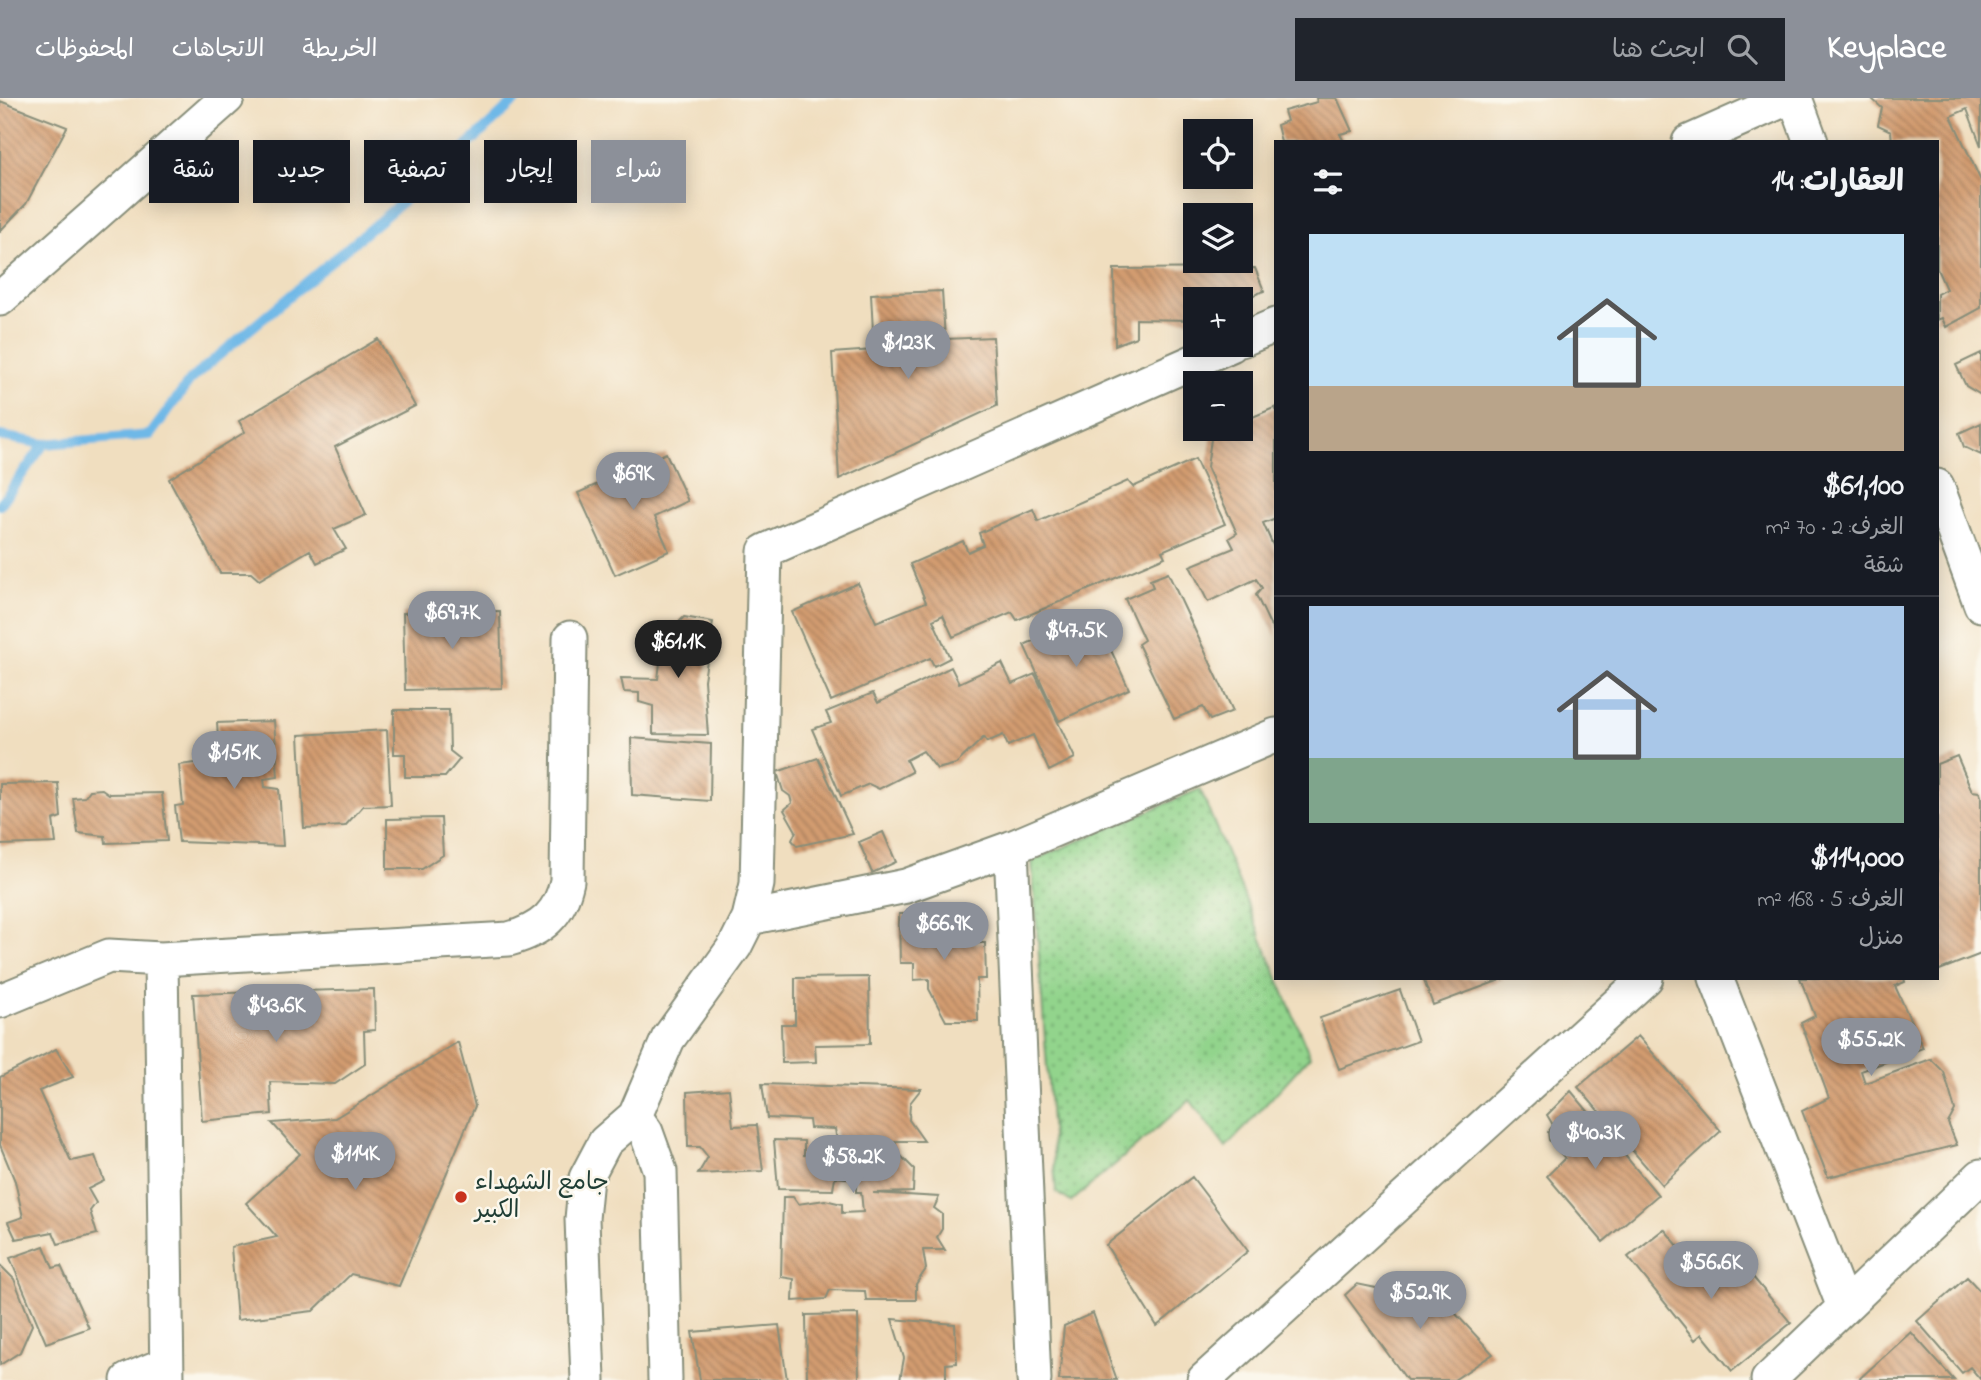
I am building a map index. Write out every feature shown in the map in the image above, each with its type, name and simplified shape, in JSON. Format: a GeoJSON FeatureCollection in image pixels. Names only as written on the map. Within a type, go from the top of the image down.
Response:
{"type":"FeatureCollection","features":[{"type":"Feature","properties":{"kind":"street"},"geometry":{"type":"LineString","coordinates":[[0,299],[225,98]]}},
{"type":"Feature","properties":{"kind":"street"},"geometry":{"type":"LineString","coordinates":[[1694,140],[1788,98]]}},
{"type":"Feature","properties":{"kind":"street"},"geometry":{"type":"LineString","coordinates":[[1794,98],[1810,140]]}},
{"type":"Feature","properties":{"kind":"street"},"geometry":{"type":"LineString","coordinates":[[1253,336],[1274,326]]}},
{"type":"Feature","properties":{"kind":"street"},"geometry":{"type":"LineString","coordinates":[[588,1380],[582,1198],[586,1178],[605,1142],[635,1115],[668,1039],[735,946],[748,918],[757,884],[765,551],[1204,357]]}},
{"type":"Feature","properties":{"kind":"street"},"geometry":{"type":"LineString","coordinates":[[1939,491],[1981,605]]}},
{"type":"Feature","properties":{"kind":"street"},"geometry":{"type":"LineString","coordinates":[[0,1001],[109,956],[161,959],[509,939],[542,926],[563,898],[567,881],[570,638]]}},
{"type":"Feature","properties":{"kind":"street"},"geometry":{"type":"LineString","coordinates":[[748,918],[906,886],[1012,848],[1274,736]]}},
{"type":"Feature","properties":{"kind":"street"},"geometry":{"type":"LineString","coordinates":[[1012,848],[1034,1380]]}},
{"type":"Feature","properties":{"kind":"street"},"geometry":{"type":"LineString","coordinates":[[128,1380],[166,1372],[161,959]]}},
{"type":"Feature","properties":{"kind":"street"},"geometry":{"type":"LineString","coordinates":[[1204,1380],[1644,980]]}},
{"type":"Feature","properties":{"kind":"street"},"geometry":{"type":"LineString","coordinates":[[1717,980],[1844,1307]]}},
{"type":"Feature","properties":{"kind":"street"},"geometry":{"type":"LineString","coordinates":[[635,1115],[646,1132],[660,1171],[666,1380]]}},
{"type":"Feature","properties":{"kind":"street"},"geometry":{"type":"LineString","coordinates":[[1768,1380],[1981,1176]]}},
{"type":"Feature","properties":{"kind":"green space"},"geometry":{"type":"Polygon","coordinates":[[[1200,789],[1274,969],[1274,980],[1279,980],[1310,1056],[1226,1148],[1190,1100],[1071,1202],[1056,1192],[1032,861],[1200,789]]]}},
{"type":"Feature","properties":{"kind":"building"},"geometry":{"type":"Polygon","coordinates":[[[1316,98],[1337,98],[1352,131],[1340,134],[1343,140],[1281,140],[1277,125],[1287,121],[1284,111],[1317,102],[1316,98]]]}},
{"type":"Feature","properties":{"kind":"building"},"geometry":{"type":"Polygon","coordinates":[[[1871,98],[1981,98],[1981,146],[1967,109],[1951,116],[1981,181],[1981,308],[1946,327],[1942,318],[1939,319],[1939,293],[1946,289],[1939,273],[1939,140],[1892,140],[1891,131],[1878,125],[1882,108],[1871,98]]]}},
{"type":"Feature","properties":{"kind":"building"},"geometry":{"type":"Polygon","coordinates":[[[0,101],[67,127],[26,204],[0,231],[0,101]]]}},
{"type":"Feature","properties":{"kind":"building"},"geometry":{"type":"Polygon","coordinates":[[[1253,268],[1264,291],[1253,295],[1253,287],[1183,287],[1183,320],[1136,319],[1136,337],[1115,345],[1114,269],[1183,269],[1183,273],[1253,273],[1253,268]]]}},
{"type":"Feature","properties":{"kind":"building"},"geometry":{"type":"Polygon","coordinates":[[[942,291],[945,339],[993,337],[997,406],[839,479],[832,353],[874,350],[871,294],[942,291]]]}},
{"type":"Feature","properties":{"kind":"building"},"geometry":{"type":"Polygon","coordinates":[[[378,339],[415,406],[335,447],[366,515],[334,529],[346,549],[317,563],[310,550],[259,580],[251,573],[220,573],[169,479],[245,432],[239,421],[378,339]]]}},
{"type":"Feature","properties":{"kind":"building"},"geometry":{"type":"Polygon","coordinates":[[[1981,353],[1981,395],[1966,386],[1956,365],[1981,353]]]}},
{"type":"Feature","properties":{"kind":"building"},"geometry":{"type":"Polygon","coordinates":[[[1274,408],[1274,519],[1263,523],[1274,548],[1274,633],[1256,595],[1262,588],[1256,579],[1208,602],[1190,566],[1234,548],[1229,538],[1237,533],[1207,467],[1211,441],[1253,441],[1253,417],[1274,408]]]}},
{"type":"Feature","properties":{"kind":"building"},"geometry":{"type":"Polygon","coordinates":[[[1981,423],[1981,455],[1964,447],[1959,433],[1981,423]]]}},
{"type":"Feature","properties":{"kind":"building"},"geometry":{"type":"Polygon","coordinates":[[[666,453],[688,501],[654,517],[669,551],[615,575],[578,493],[666,453]]]}},
{"type":"Feature","properties":{"kind":"building"},"geometry":{"type":"Polygon","coordinates":[[[1195,459],[1225,524],[1162,551],[1165,557],[1017,620],[1012,612],[953,637],[943,615],[933,620],[950,658],[934,666],[930,658],[831,701],[792,612],[858,583],[876,622],[926,602],[910,564],[963,541],[968,552],[983,545],[979,533],[1033,509],[1038,521],[1128,481],[1133,487],[1195,459]]]}},
{"type":"Feature","properties":{"kind":"building"},"geometry":{"type":"Polygon","coordinates":[[[1168,573],[1233,711],[1210,720],[1203,707],[1174,719],[1138,644],[1144,640],[1125,599],[1153,587],[1150,580],[1168,573]]]}},
{"type":"Feature","properties":{"kind":"building"},"geometry":{"type":"Polygon","coordinates":[[[500,611],[502,688],[405,690],[403,613],[500,611]]]}},
{"type":"Feature","properties":{"kind":"building"},"geometry":{"type":"Polygon","coordinates":[[[684,617],[713,622],[704,680],[708,735],[653,734],[653,706],[639,702],[639,693],[624,692],[621,678],[658,679],[665,623],[679,622],[684,617]]]}},
{"type":"Feature","properties":{"kind":"building"},"geometry":{"type":"Polygon","coordinates":[[[1083,618],[1092,638],[1103,633],[1129,689],[1059,721],[1024,645],[1083,618]]]}},
{"type":"Feature","properties":{"kind":"building"},"geometry":{"type":"Polygon","coordinates":[[[1002,663],[1012,684],[1035,674],[1075,758],[1049,771],[1033,735],[1008,746],[1003,735],[987,742],[984,737],[956,764],[937,769],[923,751],[906,760],[912,772],[879,789],[869,784],[841,796],[812,729],[831,723],[826,712],[873,693],[878,703],[951,667],[959,683],[1002,663]]]}},
{"type":"Feature","properties":{"kind":"building"},"geometry":{"type":"Polygon","coordinates":[[[394,710],[449,710],[450,751],[460,759],[445,777],[405,777],[405,754],[394,754],[394,710]]]}},
{"type":"Feature","properties":{"kind":"building"},"geometry":{"type":"Polygon","coordinates":[[[274,721],[278,777],[264,779],[265,787],[279,789],[283,846],[179,842],[175,806],[183,805],[179,765],[203,762],[206,769],[220,767],[217,723],[274,721]]]}},
{"type":"Feature","properties":{"kind":"building"},"geometry":{"type":"Polygon","coordinates":[[[387,730],[391,805],[363,806],[345,826],[304,828],[299,735],[387,730]]]}},
{"type":"Feature","properties":{"kind":"building"},"geometry":{"type":"Polygon","coordinates":[[[631,738],[711,744],[710,801],[632,795],[631,738]]]}},
{"type":"Feature","properties":{"kind":"building"},"geometry":{"type":"Polygon","coordinates":[[[1957,756],[1972,791],[1979,792],[1981,796],[1981,954],[1939,970],[1941,897],[1939,763],[1957,756]]]}},
{"type":"Feature","properties":{"kind":"building"},"geometry":{"type":"Polygon","coordinates":[[[818,758],[853,834],[797,846],[792,840],[796,831],[784,810],[792,803],[790,796],[783,791],[777,772],[818,758]]]}},
{"type":"Feature","properties":{"kind":"building"},"geometry":{"type":"Polygon","coordinates":[[[58,783],[61,817],[53,820],[56,843],[0,845],[0,784],[58,783]]]}},
{"type":"Feature","properties":{"kind":"building"},"geometry":{"type":"Polygon","coordinates":[[[102,789],[109,794],[162,793],[167,841],[106,843],[105,836],[78,833],[73,798],[85,797],[90,790],[102,789]]]}},
{"type":"Feature","properties":{"kind":"building"},"geometry":{"type":"Polygon","coordinates":[[[441,818],[443,855],[422,869],[387,869],[387,819],[441,818]]]}},
{"type":"Feature","properties":{"kind":"building"},"geometry":{"type":"Polygon","coordinates":[[[883,832],[896,862],[872,873],[859,842],[883,832]]]}},
{"type":"Feature","properties":{"kind":"building"},"geometry":{"type":"Polygon","coordinates":[[[960,913],[961,943],[985,943],[986,979],[977,979],[978,1021],[946,1021],[929,989],[929,979],[914,980],[914,963],[900,963],[899,914],[960,913]]]}},
{"type":"Feature","properties":{"kind":"building"},"geometry":{"type":"Polygon","coordinates":[[[869,977],[870,1044],[815,1045],[816,1062],[782,1063],[781,1024],[795,1024],[795,978],[869,977]]]}},
{"type":"Feature","properties":{"kind":"building"},"geometry":{"type":"Polygon","coordinates":[[[1424,980],[1500,980],[1433,1005],[1424,980]]]}},
{"type":"Feature","properties":{"kind":"building"},"geometry":{"type":"Polygon","coordinates":[[[1801,980],[1904,980],[1895,986],[1923,1048],[1861,1071],[1865,1083],[1931,1059],[1944,1072],[1955,1110],[1948,1123],[1957,1145],[1828,1177],[1802,1111],[1829,1098],[1801,1023],[1815,1016],[1801,980]]]}},
{"type":"Feature","properties":{"kind":"building"},"geometry":{"type":"Polygon","coordinates":[[[374,989],[375,1030],[364,1031],[365,1064],[335,1084],[270,1082],[272,1114],[202,1121],[193,994],[374,989]]]}},
{"type":"Feature","properties":{"kind":"building"},"geometry":{"type":"Polygon","coordinates":[[[1400,990],[1418,1041],[1339,1069],[1320,1018],[1400,990]]]}},
{"type":"Feature","properties":{"kind":"building"},"geometry":{"type":"Polygon","coordinates":[[[1638,1036],[1721,1131],[1662,1185],[1578,1087],[1638,1036]]]}},
{"type":"Feature","properties":{"kind":"building"},"geometry":{"type":"Polygon","coordinates":[[[458,1042],[475,1106],[399,1286],[351,1274],[313,1311],[237,1320],[231,1247],[277,1237],[246,1203],[300,1154],[272,1123],[335,1118],[458,1042]]]}},
{"type":"Feature","properties":{"kind":"building"},"geometry":{"type":"Polygon","coordinates":[[[56,1049],[73,1077],[39,1091],[71,1161],[95,1156],[104,1181],[88,1189],[96,1203],[90,1211],[97,1234],[58,1244],[53,1232],[16,1239],[8,1222],[23,1217],[15,1181],[0,1145],[0,1077],[56,1049]]]}},
{"type":"Feature","properties":{"kind":"building"},"geometry":{"type":"Polygon","coordinates":[[[762,1084],[921,1089],[910,1103],[909,1120],[924,1141],[895,1141],[897,1152],[914,1169],[913,1192],[873,1193],[939,1197],[934,1208],[942,1214],[942,1229],[937,1237],[945,1250],[923,1250],[926,1269],[916,1284],[916,1300],[866,1300],[865,1291],[830,1290],[826,1299],[793,1301],[794,1279],[781,1277],[783,1197],[793,1197],[798,1204],[825,1200],[842,1204],[842,1213],[863,1212],[861,1192],[856,1192],[856,1179],[835,1177],[833,1190],[778,1189],[774,1140],[804,1141],[804,1155],[849,1156],[849,1140],[837,1140],[835,1129],[810,1128],[809,1120],[767,1118],[762,1084]]]}},
{"type":"Feature","properties":{"kind":"building"},"geometry":{"type":"Polygon","coordinates":[[[729,1089],[733,1126],[757,1125],[763,1171],[698,1174],[708,1157],[700,1147],[688,1147],[687,1092],[729,1089]]]}},
{"type":"Feature","properties":{"kind":"building"},"geometry":{"type":"Polygon","coordinates":[[[1571,1091],[1658,1195],[1603,1242],[1547,1176],[1565,1158],[1549,1140],[1548,1132],[1553,1125],[1547,1115],[1571,1091]]]}},
{"type":"Feature","properties":{"kind":"building"},"geometry":{"type":"Polygon","coordinates":[[[1192,1177],[1248,1251],[1157,1326],[1106,1245],[1192,1177]]]}},
{"type":"Feature","properties":{"kind":"building"},"geometry":{"type":"Polygon","coordinates":[[[1664,1229],[1714,1289],[1743,1265],[1791,1323],[1732,1371],[1702,1334],[1695,1340],[1628,1257],[1664,1229]]]}},
{"type":"Feature","properties":{"kind":"building"},"geometry":{"type":"Polygon","coordinates":[[[44,1246],[53,1268],[61,1266],[89,1328],[46,1343],[10,1258],[44,1246]]]}},
{"type":"Feature","properties":{"kind":"building"},"geometry":{"type":"Polygon","coordinates":[[[0,1265],[14,1279],[32,1325],[20,1352],[0,1365],[0,1265]]]}},
{"type":"Feature","properties":{"kind":"building"},"geometry":{"type":"Polygon","coordinates":[[[1419,1274],[1493,1354],[1454,1380],[1407,1380],[1345,1295],[1357,1284],[1376,1288],[1389,1299],[1419,1274]]]}},
{"type":"Feature","properties":{"kind":"building"},"geometry":{"type":"Polygon","coordinates":[[[1967,1277],[1981,1292],[1981,1380],[1970,1367],[1962,1373],[1917,1321],[1967,1277]]]}},
{"type":"Feature","properties":{"kind":"building"},"geometry":{"type":"Polygon","coordinates":[[[1093,1313],[1117,1380],[1059,1380],[1064,1326],[1093,1313]]]}},
{"type":"Feature","properties":{"kind":"building"},"geometry":{"type":"Polygon","coordinates":[[[858,1314],[859,1380],[807,1380],[806,1315],[858,1314]]]}},
{"type":"Feature","properties":{"kind":"building"},"geometry":{"type":"Polygon","coordinates":[[[892,1319],[955,1324],[957,1363],[946,1364],[946,1380],[900,1380],[904,1358],[892,1319]]]}},
{"type":"Feature","properties":{"kind":"building"},"geometry":{"type":"Polygon","coordinates":[[[779,1325],[787,1380],[700,1380],[692,1332],[779,1325]]]}},
{"type":"Feature","properties":{"kind":"building"},"geometry":{"type":"Polygon","coordinates":[[[1911,1332],[1954,1380],[1858,1380],[1911,1332]]]}},
{"type":"Feature","properties":{"kind":"waterway"},"geometry":{"type":"LineString","coordinates":[[0,436],[44,444],[150,435],[192,378],[451,161],[518,98]]}},
{"type":"Feature","properties":{"kind":"waterway"},"geometry":{"type":"LineString","coordinates":[[0,505],[44,444]]}},
{"type":"Feature","properties":{"kind":"place","name":"جامع الشهداء الكبير"},"geometry":{"type":"Point","coordinates":[461,1197]}}]}
